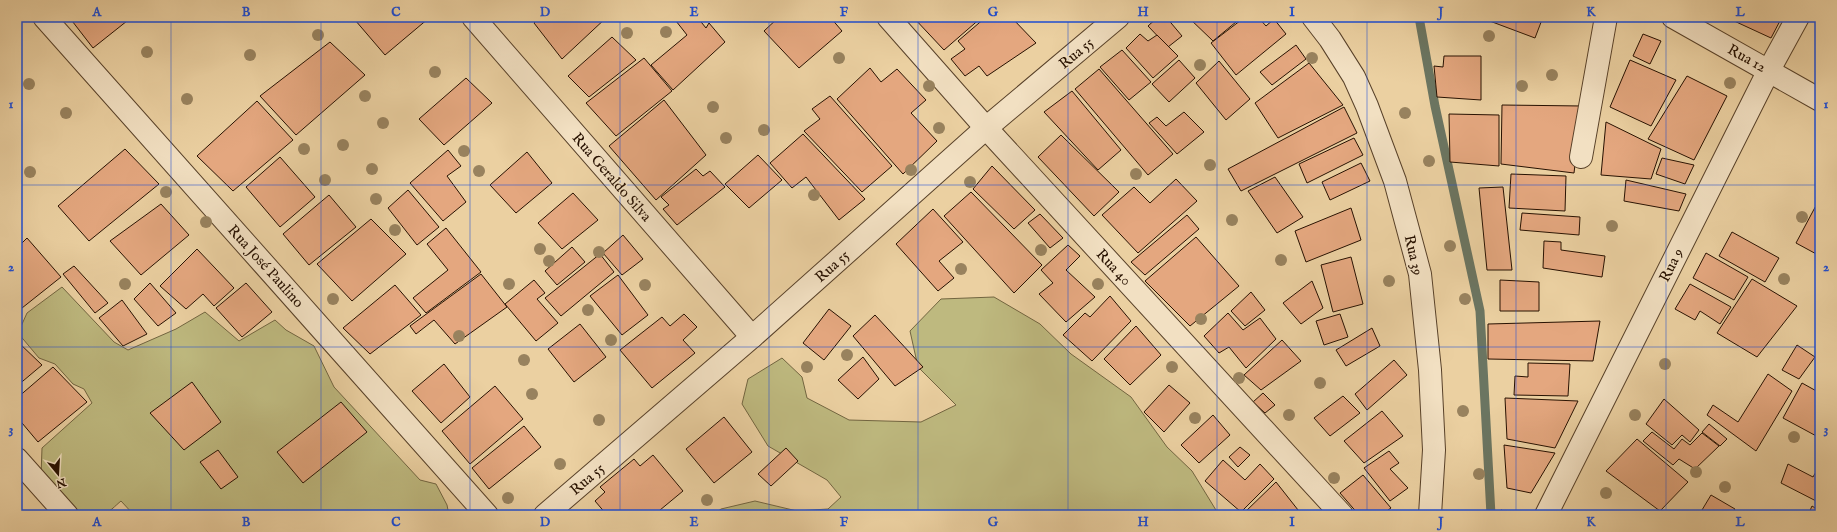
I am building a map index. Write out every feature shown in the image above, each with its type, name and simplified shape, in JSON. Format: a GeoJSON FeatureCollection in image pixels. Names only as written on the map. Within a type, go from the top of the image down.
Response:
{"type":"FeatureCollection","features":[{"type":"Feature","properties":{"kind":"street","name":"Rua José Paulino"},"geometry":{"type":"LineString","coordinates":[[44,17],[487,515]]}},
{"type":"Feature","properties":{"kind":"street","name":"Rua Geraldo Silva"},"geometry":{"type":"LineString","coordinates":[[473,17],[752,337]]}},
{"type":"Feature","properties":{"kind":"street","name":"Rua 40"},"geometry":{"type":"LineString","coordinates":[[888,17],[986,128],[1342,515]]}},
{"type":"Feature","properties":{"kind":"street","name":"Rua 55"},"geometry":{"type":"LineString","coordinates":[[545,515],[752,337],[986,128],[1118,17]]}},
{"type":"Feature","properties":{"kind":"street","name":"Rua 39"},"geometry":{"type":"LineString","coordinates":[[1313,17],[1330,39],[1354,77],[1367,106],[1395,181],[1420,274],[1430,370],[1434,450],[1430,515]]}},
{"type":"Feature","properties":{"kind":"street"},"geometry":{"type":"LineString","coordinates":[[1581,157],[1606,17]]}},
{"type":"Feature","properties":{"kind":"street","name":"Rua 12"},"geometry":{"type":"LineString","coordinates":[[1673,17],[1820,100]]}},
{"type":"Feature","properties":{"kind":"street","name":"Rua 9"},"geometry":{"type":"LineString","coordinates":[[1546,515],[1769,70],[1798,17]]}},
{"type":"Feature","properties":{"kind":"street"},"geometry":{"type":"LineString","coordinates":[[17,459],[67,515]]}},
{"type":"Feature","properties":{"kind":"shaded area"},"geometry":{"type":"Polygon","coordinates":[[[62,287],[114,342],[128,350],[176,329],[205,312],[239,341],[275,320],[286,330],[314,346],[334,387],[420,480],[436,484],[447,505],[449,515],[134,515],[121,501],[109,511],[101,515],[92,515],[75,509],[41,476],[42,448],[92,403],[84,389],[73,384],[55,364],[39,358],[18,333],[27,313],[62,287]]]}},
{"type":"Feature","properties":{"kind":"shaded area"},"geometry":{"type":"Polygon","coordinates":[[[994,297],[1040,324],[1071,354],[1131,397],[1167,447],[1192,471],[1219,515],[713,515],[721,509],[755,501],[797,511],[828,509],[841,497],[827,480],[768,446],[742,404],[748,379],[782,358],[802,377],[807,398],[849,420],[921,422],[956,405],[918,367],[910,331],[941,299],[994,297]]]}},
{"type":"Feature","properties":{"kind":"building"},"geometry":{"type":"Polygon","coordinates":[[[69,17],[132,17],[93,48],[69,17]]]}},
{"type":"Feature","properties":{"kind":"building"},"geometry":{"type":"Polygon","coordinates":[[[359,17],[429,18],[385,55],[355,20],[359,17]]]}},
{"type":"Feature","properties":{"kind":"building"},"geometry":{"type":"Polygon","coordinates":[[[540,17],[607,17],[562,59],[534,23],[540,17]]]}},
{"type":"Feature","properties":{"kind":"building"},"geometry":{"type":"Polygon","coordinates":[[[680,17],[697,17],[706,28],[709,23],[725,42],[673,90],[651,65],[687,35],[676,21],[680,17]]]}},
{"type":"Feature","properties":{"kind":"building"},"geometry":{"type":"Polygon","coordinates":[[[779,17],[830,17],[842,31],[799,68],[764,31],[779,17]]]}},
{"type":"Feature","properties":{"kind":"building"},"geometry":{"type":"Polygon","coordinates":[[[913,17],[982,17],[944,50],[913,17]]]}},
{"type":"Feature","properties":{"kind":"building"},"geometry":{"type":"Polygon","coordinates":[[[986,17],[1011,17],[1036,43],[987,76],[979,66],[965,76],[951,59],[965,49],[958,41],[986,17]]]}},
{"type":"Feature","properties":{"kind":"building"},"geometry":{"type":"Polygon","coordinates":[[[1158,17],[1166,17],[1182,36],[1168,47],[1148,26],[1158,17]]]}},
{"type":"Feature","properties":{"kind":"building"},"geometry":{"type":"Polygon","coordinates":[[[1188,17],[1242,17],[1213,41],[1188,17]]]}},
{"type":"Feature","properties":{"kind":"building"},"geometry":{"type":"Polygon","coordinates":[[[1245,17],[1258,17],[1266,26],[1274,19],[1286,34],[1236,75],[1211,43],[1245,17]]]}},
{"type":"Feature","properties":{"kind":"building"},"geometry":{"type":"Polygon","coordinates":[[[1458,17],[1484,17],[1483,21],[1458,17]]]}},
{"type":"Feature","properties":{"kind":"building"},"geometry":{"type":"Polygon","coordinates":[[[1488,17],[1543,17],[1535,38],[1487,20],[1488,17]]]}},
{"type":"Feature","properties":{"kind":"building"},"geometry":{"type":"Polygon","coordinates":[[[1734,17],[1782,17],[1771,38],[1732,20],[1734,17]]]}},
{"type":"Feature","properties":{"kind":"building"},"geometry":{"type":"Polygon","coordinates":[[[1140,34],[1148,41],[1157,35],[1178,56],[1153,78],[1126,48],[1140,34]]]}},
{"type":"Feature","properties":{"kind":"building"},"geometry":{"type":"Polygon","coordinates":[[[1643,34],[1661,41],[1650,64],[1633,56],[1643,34]]]}},
{"type":"Feature","properties":{"kind":"building"},"geometry":{"type":"Polygon","coordinates":[[[612,37],[636,60],[589,97],[568,76],[612,37]]]}},
{"type":"Feature","properties":{"kind":"building"},"geometry":{"type":"Polygon","coordinates":[[[330,42],[365,75],[296,135],[260,96],[330,42]]]}},
{"type":"Feature","properties":{"kind":"building"},"geometry":{"type":"Polygon","coordinates":[[[1296,45],[1306,59],[1272,85],[1260,72],[1296,45]]]}},
{"type":"Feature","properties":{"kind":"building"},"geometry":{"type":"Polygon","coordinates":[[[1122,50],[1151,82],[1129,100],[1100,67],[1122,50]]]}},
{"type":"Feature","properties":{"kind":"building"},"geometry":{"type":"Polygon","coordinates":[[[1444,56],[1481,56],[1481,100],[1437,97],[1434,66],[1443,67],[1444,56]]]}},
{"type":"Feature","properties":{"kind":"building"},"geometry":{"type":"Polygon","coordinates":[[[644,58],[672,91],[616,136],[586,103],[644,58]]]}},
{"type":"Feature","properties":{"kind":"building"},"geometry":{"type":"Polygon","coordinates":[[[1179,60],[1195,78],[1169,102],[1152,84],[1179,60]]]}},
{"type":"Feature","properties":{"kind":"building"},"geometry":{"type":"Polygon","coordinates":[[[1630,60],[1676,80],[1651,126],[1610,107],[1630,60]]]}},
{"type":"Feature","properties":{"kind":"building"},"geometry":{"type":"Polygon","coordinates":[[[1219,61],[1250,99],[1226,120],[1196,83],[1219,61]]]}},
{"type":"Feature","properties":{"kind":"building"},"geometry":{"type":"Polygon","coordinates":[[[1309,63],[1343,105],[1278,138],[1255,103],[1309,63]]]}},
{"type":"Feature","properties":{"kind":"building"},"geometry":{"type":"Polygon","coordinates":[[[870,68],[881,82],[897,69],[926,100],[911,113],[937,141],[903,174],[837,99],[870,68]]]}},
{"type":"Feature","properties":{"kind":"building"},"geometry":{"type":"Polygon","coordinates":[[[1099,69],[1173,154],[1148,175],[1075,89],[1099,69]]]}},
{"type":"Feature","properties":{"kind":"building"},"geometry":{"type":"Polygon","coordinates":[[[1687,76],[1727,96],[1694,160],[1648,139],[1687,76]]]}},
{"type":"Feature","properties":{"kind":"building"},"geometry":{"type":"Polygon","coordinates":[[[466,78],[492,103],[444,145],[419,119],[466,78]]]}},
{"type":"Feature","properties":{"kind":"building"},"geometry":{"type":"Polygon","coordinates":[[[1072,91],[1121,150],[1098,170],[1044,112],[1072,91]]]}},
{"type":"Feature","properties":{"kind":"building"},"geometry":{"type":"Polygon","coordinates":[[[830,96],[892,166],[862,192],[804,131],[820,119],[812,109],[830,96]]]}},
{"type":"Feature","properties":{"kind":"building"},"geometry":{"type":"Polygon","coordinates":[[[664,100],[706,155],[656,200],[609,146],[664,100]]]}},
{"type":"Feature","properties":{"kind":"building"},"geometry":{"type":"Polygon","coordinates":[[[257,101],[293,140],[233,191],[197,156],[257,101]]]}},
{"type":"Feature","properties":{"kind":"building"},"geometry":{"type":"Polygon","coordinates":[[[1502,105],[1582,106],[1574,173],[1501,164],[1502,105]]]}},
{"type":"Feature","properties":{"kind":"building"},"geometry":{"type":"Polygon","coordinates":[[[1344,107],[1357,133],[1241,191],[1228,169],[1344,107]]]}},
{"type":"Feature","properties":{"kind":"building"},"geometry":{"type":"Polygon","coordinates":[[[1184,112],[1204,132],[1177,154],[1149,123],[1157,117],[1166,126],[1184,112]]]}},
{"type":"Feature","properties":{"kind":"building"},"geometry":{"type":"Polygon","coordinates":[[[1449,114],[1499,115],[1499,166],[1450,162],[1449,114]]]}},
{"type":"Feature","properties":{"kind":"building"},"geometry":{"type":"Polygon","coordinates":[[[1606,122],[1661,149],[1651,179],[1601,175],[1606,122]]]}},
{"type":"Feature","properties":{"kind":"building"},"geometry":{"type":"Polygon","coordinates":[[[803,134],[865,199],[839,220],[806,177],[792,188],[770,163],[803,134]]]}},
{"type":"Feature","properties":{"kind":"building"},"geometry":{"type":"Polygon","coordinates":[[[1061,135],[1119,192],[1094,216],[1038,157],[1061,135]]]}},
{"type":"Feature","properties":{"kind":"building"},"geometry":{"type":"Polygon","coordinates":[[[1354,138],[1363,155],[1307,183],[1299,164],[1354,138]]]}},
{"type":"Feature","properties":{"kind":"building"},"geometry":{"type":"Polygon","coordinates":[[[125,149],[159,184],[89,241],[58,206],[125,149]]]}},
{"type":"Feature","properties":{"kind":"building"},"geometry":{"type":"Polygon","coordinates":[[[448,150],[461,166],[447,176],[466,202],[443,221],[410,183],[448,150]]]}},
{"type":"Feature","properties":{"kind":"building"},"geometry":{"type":"Polygon","coordinates":[[[527,152],[552,183],[516,213],[490,185],[527,152]]]}},
{"type":"Feature","properties":{"kind":"building"},"geometry":{"type":"Polygon","coordinates":[[[758,155],[782,180],[749,208],[725,184],[758,155]]]}},
{"type":"Feature","properties":{"kind":"building"},"geometry":{"type":"Polygon","coordinates":[[[280,157],[315,197],[280,227],[246,187],[280,157]]]}},
{"type":"Feature","properties":{"kind":"building"},"geometry":{"type":"Polygon","coordinates":[[[1662,158],[1694,165],[1685,184],[1656,174],[1662,158]]]}},
{"type":"Feature","properties":{"kind":"building"},"geometry":{"type":"Polygon","coordinates":[[[1361,163],[1370,181],[1330,200],[1322,182],[1361,163]]]}},
{"type":"Feature","properties":{"kind":"building"},"geometry":{"type":"Polygon","coordinates":[[[992,166],[1035,210],[1014,229],[973,189],[992,166]]]}},
{"type":"Feature","properties":{"kind":"building"},"geometry":{"type":"Polygon","coordinates":[[[696,169],[703,176],[710,171],[725,187],[677,225],[663,209],[669,205],[661,197],[696,169]]]}},
{"type":"Feature","properties":{"kind":"building"},"geometry":{"type":"Polygon","coordinates":[[[1511,174],[1566,176],[1565,211],[1509,208],[1511,174]]]}},
{"type":"Feature","properties":{"kind":"building"},"geometry":{"type":"Polygon","coordinates":[[[1275,177],[1303,217],[1277,233],[1248,191],[1275,177]]]}},
{"type":"Feature","properties":{"kind":"building"},"geometry":{"type":"Polygon","coordinates":[[[1176,179],[1197,201],[1138,253],[1102,215],[1134,187],[1150,203],[1176,179]]]}},
{"type":"Feature","properties":{"kind":"building"},"geometry":{"type":"Polygon","coordinates":[[[1626,180],[1686,194],[1679,211],[1624,201],[1626,180]]]}},
{"type":"Feature","properties":{"kind":"building"},"geometry":{"type":"Polygon","coordinates":[[[1503,187],[1512,270],[1487,270],[1479,188],[1503,187]]]}},
{"type":"Feature","properties":{"kind":"building"},"geometry":{"type":"Polygon","coordinates":[[[408,190],[439,227],[417,245],[388,208],[408,190]]]}},
{"type":"Feature","properties":{"kind":"building"},"geometry":{"type":"Polygon","coordinates":[[[971,192],[1042,265],[1014,293],[944,216],[971,192]]]}},
{"type":"Feature","properties":{"kind":"building"},"geometry":{"type":"Polygon","coordinates":[[[573,193],[598,220],[562,249],[538,223],[573,193]]]}},
{"type":"Feature","properties":{"kind":"building"},"geometry":{"type":"Polygon","coordinates":[[[329,195],[356,227],[309,265],[283,234],[329,195]]]}},
{"type":"Feature","properties":{"kind":"building"},"geometry":{"type":"Polygon","coordinates":[[[1820,198],[1820,256],[1796,243],[1820,198]]]}},
{"type":"Feature","properties":{"kind":"building"},"geometry":{"type":"Polygon","coordinates":[[[161,204],[189,235],[141,275],[110,241],[161,204]]]}},
{"type":"Feature","properties":{"kind":"building"},"geometry":{"type":"Polygon","coordinates":[[[1351,208],[1361,240],[1306,262],[1295,231],[1351,208]]]}},
{"type":"Feature","properties":{"kind":"building"},"geometry":{"type":"Polygon","coordinates":[[[933,209],[963,242],[939,261],[954,278],[938,291],[896,244],[933,209]]]}},
{"type":"Feature","properties":{"kind":"building"},"geometry":{"type":"Polygon","coordinates":[[[1522,213],[1580,217],[1579,235],[1520,230],[1522,213]]]}},
{"type":"Feature","properties":{"kind":"building"},"geometry":{"type":"Polygon","coordinates":[[[1040,214],[1063,238],[1050,248],[1028,223],[1040,214]]]}},
{"type":"Feature","properties":{"kind":"building"},"geometry":{"type":"Polygon","coordinates":[[[1187,215],[1199,229],[1145,275],[1131,262],[1187,215]]]}},
{"type":"Feature","properties":{"kind":"building"},"geometry":{"type":"Polygon","coordinates":[[[371,219],[406,254],[352,301],[317,264],[371,219]]]}},
{"type":"Feature","properties":{"kind":"building"},"geometry":{"type":"Polygon","coordinates":[[[446,228],[481,272],[426,313],[413,298],[448,270],[427,244],[446,228]]]}},
{"type":"Feature","properties":{"kind":"building"},"geometry":{"type":"Polygon","coordinates":[[[1732,232],[1779,258],[1765,282],[1719,256],[1732,232]]]}},
{"type":"Feature","properties":{"kind":"building"},"geometry":{"type":"Polygon","coordinates":[[[623,235],[643,259],[622,275],[603,253],[623,235]]]}},
{"type":"Feature","properties":{"kind":"building"},"geometry":{"type":"Polygon","coordinates":[[[1196,237],[1239,286],[1190,326],[1145,281],[1196,237]]]}},
{"type":"Feature","properties":{"kind":"building"},"geometry":{"type":"Polygon","coordinates":[[[27,238],[61,277],[22,308],[17,302],[17,269],[19,268],[17,265],[17,248],[27,238]]]}},
{"type":"Feature","properties":{"kind":"building"},"geometry":{"type":"Polygon","coordinates":[[[1544,241],[1561,242],[1561,250],[1605,256],[1602,277],[1543,268],[1544,241]]]}},
{"type":"Feature","properties":{"kind":"building"},"geometry":{"type":"Polygon","coordinates":[[[1068,245],[1080,256],[1066,270],[1095,297],[1066,322],[1039,294],[1053,283],[1041,270],[1068,245]]]}},
{"type":"Feature","properties":{"kind":"building"},"geometry":{"type":"Polygon","coordinates":[[[572,247],[585,262],[557,285],[545,271],[572,247]]]}},
{"type":"Feature","properties":{"kind":"building"},"geometry":{"type":"Polygon","coordinates":[[[197,249],[234,288],[214,306],[203,294],[186,309],[160,286],[197,249]]]}},
{"type":"Feature","properties":{"kind":"building"},"geometry":{"type":"Polygon","coordinates":[[[1706,253],[1748,277],[1734,300],[1693,278],[1706,253]]]}},
{"type":"Feature","properties":{"kind":"building"},"geometry":{"type":"Polygon","coordinates":[[[600,254],[614,272],[561,316],[545,298],[600,254]]]}},
{"type":"Feature","properties":{"kind":"building"},"geometry":{"type":"Polygon","coordinates":[[[1351,257],[1363,304],[1333,312],[1321,265],[1351,257]]]}},
{"type":"Feature","properties":{"kind":"building"},"geometry":{"type":"Polygon","coordinates":[[[74,266],[108,303],[95,313],[63,274],[74,266]]]}},
{"type":"Feature","properties":{"kind":"building"},"geometry":{"type":"Polygon","coordinates":[[[481,274],[507,307],[455,344],[434,320],[416,334],[410,326],[481,274]]]}},
{"type":"Feature","properties":{"kind":"building"},"geometry":{"type":"Polygon","coordinates":[[[618,275],[648,315],[622,335],[590,296],[618,275]]]}},
{"type":"Feature","properties":{"kind":"building"},"geometry":{"type":"Polygon","coordinates":[[[1752,279],[1797,306],[1757,357],[1717,333],[1752,279]]]}},
{"type":"Feature","properties":{"kind":"building"},"geometry":{"type":"Polygon","coordinates":[[[534,280],[545,293],[537,299],[558,323],[536,341],[505,304],[534,280]]]}},
{"type":"Feature","properties":{"kind":"building"},"geometry":{"type":"Polygon","coordinates":[[[1500,280],[1539,282],[1539,311],[1500,311],[1500,280]]]}},
{"type":"Feature","properties":{"kind":"building"},"geometry":{"type":"Polygon","coordinates":[[[1312,281],[1323,308],[1301,324],[1283,303],[1312,281]]]}},
{"type":"Feature","properties":{"kind":"building"},"geometry":{"type":"Polygon","coordinates":[[[150,283],[176,313],[158,326],[134,299],[150,283]]]}},
{"type":"Feature","properties":{"kind":"building"},"geometry":{"type":"Polygon","coordinates":[[[246,283],[272,312],[242,337],[216,308],[246,283]]]}},
{"type":"Feature","properties":{"kind":"building"},"geometry":{"type":"Polygon","coordinates":[[[1690,284],[1731,307],[1720,324],[1700,311],[1695,320],[1675,309],[1690,284]]]}},
{"type":"Feature","properties":{"kind":"building"},"geometry":{"type":"Polygon","coordinates":[[[395,285],[421,315],[370,354],[343,328],[395,285]]]}},
{"type":"Feature","properties":{"kind":"building"},"geometry":{"type":"Polygon","coordinates":[[[1251,292],[1265,310],[1245,326],[1231,311],[1251,292]]]}},
{"type":"Feature","properties":{"kind":"building"},"geometry":{"type":"Polygon","coordinates":[[[1110,296],[1131,321],[1092,361],[1063,335],[1085,313],[1090,317],[1110,296]]]}},
{"type":"Feature","properties":{"kind":"building"},"geometry":{"type":"Polygon","coordinates":[[[122,300],[147,334],[123,346],[99,318],[122,300]]]}},
{"type":"Feature","properties":{"kind":"building"},"geometry":{"type":"Polygon","coordinates":[[[829,309],[851,326],[824,360],[803,343],[829,309]]]}},
{"type":"Feature","properties":{"kind":"building"},"geometry":{"type":"Polygon","coordinates":[[[1228,313],[1243,330],[1260,318],[1276,339],[1246,368],[1229,347],[1219,353],[1204,336],[1228,313]]]}},
{"type":"Feature","properties":{"kind":"building"},"geometry":{"type":"Polygon","coordinates":[[[684,314],[697,327],[683,340],[695,353],[652,388],[620,350],[662,317],[670,326],[684,314]]]}},
{"type":"Feature","properties":{"kind":"building"},"geometry":{"type":"Polygon","coordinates":[[[1340,314],[1348,337],[1324,345],[1316,321],[1340,314]]]}},
{"type":"Feature","properties":{"kind":"building"},"geometry":{"type":"Polygon","coordinates":[[[875,315],[923,367],[895,386],[853,336],[875,315]]]}},
{"type":"Feature","properties":{"kind":"building"},"geometry":{"type":"Polygon","coordinates":[[[1600,321],[1593,361],[1488,359],[1488,324],[1600,321]]]}},
{"type":"Feature","properties":{"kind":"building"},"geometry":{"type":"Polygon","coordinates":[[[580,324],[606,357],[574,382],[548,349],[580,324]]]}},
{"type":"Feature","properties":{"kind":"building"},"geometry":{"type":"Polygon","coordinates":[[[1136,326],[1161,355],[1130,385],[1104,359],[1136,326]]]}},
{"type":"Feature","properties":{"kind":"building"},"geometry":{"type":"Polygon","coordinates":[[[1372,328],[1380,346],[1346,366],[1336,350],[1372,328]]]}},
{"type":"Feature","properties":{"kind":"building"},"geometry":{"type":"Polygon","coordinates":[[[1282,340],[1301,361],[1261,390],[1244,375],[1282,340]]]}},
{"type":"Feature","properties":{"kind":"building"},"geometry":{"type":"Polygon","coordinates":[[[17,341],[42,365],[17,386],[17,341]]]}},
{"type":"Feature","properties":{"kind":"building"},"geometry":{"type":"Polygon","coordinates":[[[1797,345],[1815,357],[1799,379],[1782,370],[1797,345]]]}},
{"type":"Feature","properties":{"kind":"building"},"geometry":{"type":"Polygon","coordinates":[[[863,357],[879,379],[858,399],[838,380],[863,357]]]}},
{"type":"Feature","properties":{"kind":"building"},"geometry":{"type":"Polygon","coordinates":[[[1394,360],[1407,375],[1367,410],[1355,394],[1394,360]]]}},
{"type":"Feature","properties":{"kind":"building"},"geometry":{"type":"Polygon","coordinates":[[[1528,363],[1570,364],[1568,396],[1514,395],[1515,376],[1528,377],[1528,363]]]}},
{"type":"Feature","properties":{"kind":"building"},"geometry":{"type":"Polygon","coordinates":[[[444,364],[470,397],[441,423],[412,391],[444,364]]]}},
{"type":"Feature","properties":{"kind":"building"},"geometry":{"type":"Polygon","coordinates":[[[53,367],[87,402],[38,442],[17,417],[17,398],[53,367]]]}},
{"type":"Feature","properties":{"kind":"building"},"geometry":{"type":"Polygon","coordinates":[[[1768,374],[1792,391],[1756,451],[1707,415],[1713,405],[1738,422],[1768,374]]]}},
{"type":"Feature","properties":{"kind":"building"},"geometry":{"type":"Polygon","coordinates":[[[192,382],[221,422],[184,450],[150,413],[192,382]]]}},
{"type":"Feature","properties":{"kind":"building"},"geometry":{"type":"Polygon","coordinates":[[[1802,383],[1820,393],[1820,438],[1783,418],[1802,383]]]}},
{"type":"Feature","properties":{"kind":"building"},"geometry":{"type":"Polygon","coordinates":[[[1169,385],[1190,403],[1164,432],[1144,412],[1169,385]]]}},
{"type":"Feature","properties":{"kind":"building"},"geometry":{"type":"Polygon","coordinates":[[[495,386],[523,419],[470,464],[442,431],[495,386]]]}},
{"type":"Feature","properties":{"kind":"building"},"geometry":{"type":"Polygon","coordinates":[[[1263,393],[1275,405],[1265,413],[1253,402],[1263,393]]]}},
{"type":"Feature","properties":{"kind":"building"},"geometry":{"type":"Polygon","coordinates":[[[1343,396],[1360,413],[1330,436],[1314,418],[1343,396]]]}},
{"type":"Feature","properties":{"kind":"building"},"geometry":{"type":"Polygon","coordinates":[[[1505,398],[1578,401],[1555,448],[1507,439],[1505,398]]]}},
{"type":"Feature","properties":{"kind":"building"},"geometry":{"type":"Polygon","coordinates":[[[1664,399],[1699,430],[1690,442],[1682,435],[1672,445],[1646,424],[1664,399]]]}},
{"type":"Feature","properties":{"kind":"building"},"geometry":{"type":"Polygon","coordinates":[[[341,402],[367,432],[303,483],[277,452],[341,402]]]}},
{"type":"Feature","properties":{"kind":"building"},"geometry":{"type":"Polygon","coordinates":[[[1382,411],[1403,436],[1364,463],[1344,441],[1382,411]]]}},
{"type":"Feature","properties":{"kind":"building"},"geometry":{"type":"Polygon","coordinates":[[[1213,415],[1230,435],[1199,463],[1181,445],[1213,415]]]}},
{"type":"Feature","properties":{"kind":"building"},"geometry":{"type":"Polygon","coordinates":[[[724,417],[752,452],[714,483],[686,449],[724,417]]]}},
{"type":"Feature","properties":{"kind":"building"},"geometry":{"type":"Polygon","coordinates":[[[1709,424],[1727,439],[1720,446],[1702,432],[1709,424]]]}},
{"type":"Feature","properties":{"kind":"building"},"geometry":{"type":"Polygon","coordinates":[[[524,426],[541,447],[489,489],[472,468],[524,426]]]}},
{"type":"Feature","properties":{"kind":"building"},"geometry":{"type":"Polygon","coordinates":[[[1652,432],[1674,449],[1682,439],[1690,445],[1702,433],[1719,446],[1695,469],[1679,459],[1673,465],[1643,441],[1652,432]]]}},
{"type":"Feature","properties":{"kind":"building"},"geometry":{"type":"Polygon","coordinates":[[[1637,439],[1688,482],[1660,511],[1606,471],[1637,439]]]}},
{"type":"Feature","properties":{"kind":"building"},"geometry":{"type":"Polygon","coordinates":[[[1504,445],[1555,453],[1531,493],[1507,488],[1504,445]]]}},
{"type":"Feature","properties":{"kind":"building"},"geometry":{"type":"Polygon","coordinates":[[[1240,447],[1250,455],[1238,467],[1229,457],[1240,447]]]}},
{"type":"Feature","properties":{"kind":"building"},"geometry":{"type":"Polygon","coordinates":[[[786,448],[798,461],[771,486],[758,474],[786,448]]]}},
{"type":"Feature","properties":{"kind":"building"},"geometry":{"type":"Polygon","coordinates":[[[218,450],[238,477],[221,489],[200,462],[218,450]]]}},
{"type":"Feature","properties":{"kind":"building"},"geometry":{"type":"Polygon","coordinates":[[[1389,451],[1399,463],[1390,469],[1408,488],[1390,501],[1364,468],[1389,451]]]}},
{"type":"Feature","properties":{"kind":"building"},"geometry":{"type":"Polygon","coordinates":[[[653,455],[683,491],[654,515],[607,515],[595,501],[605,492],[600,487],[634,459],[640,466],[653,455]]]}},
{"type":"Feature","properties":{"kind":"building"},"geometry":{"type":"Polygon","coordinates":[[[1223,460],[1245,480],[1260,464],[1274,479],[1241,512],[1205,481],[1223,460]]]}},
{"type":"Feature","properties":{"kind":"building"},"geometry":{"type":"Polygon","coordinates":[[[1788,464],[1813,477],[1817,470],[1820,472],[1820,503],[1781,483],[1788,464]]]}},
{"type":"Feature","properties":{"kind":"building"},"geometry":{"type":"Polygon","coordinates":[[[1363,475],[1391,508],[1381,515],[1359,515],[1340,493],[1363,475]]]}},
{"type":"Feature","properties":{"kind":"building"},"geometry":{"type":"Polygon","coordinates":[[[1276,482],[1302,515],[1243,514],[1276,482]]]}},
{"type":"Feature","properties":{"kind":"building"},"geometry":{"type":"Polygon","coordinates":[[[1711,495],[1735,509],[1731,515],[1699,515],[1711,495]]]}},
{"type":"Feature","properties":{"kind":"building"},"geometry":{"type":"Polygon","coordinates":[[[1812,506],[1820,511],[1820,515],[1808,515],[1812,506]]]}},
{"type":"Feature","properties":{"kind":"building"},"geometry":{"type":"Polygon","coordinates":[[[1501,510],[1513,515],[1499,515],[1501,510]]]}},
{"type":"Feature","properties":{"kind":"waterway"},"geometry":{"type":"LineString","coordinates":[[1419,17],[1435,106],[1480,311],[1491,515]]}}]}
